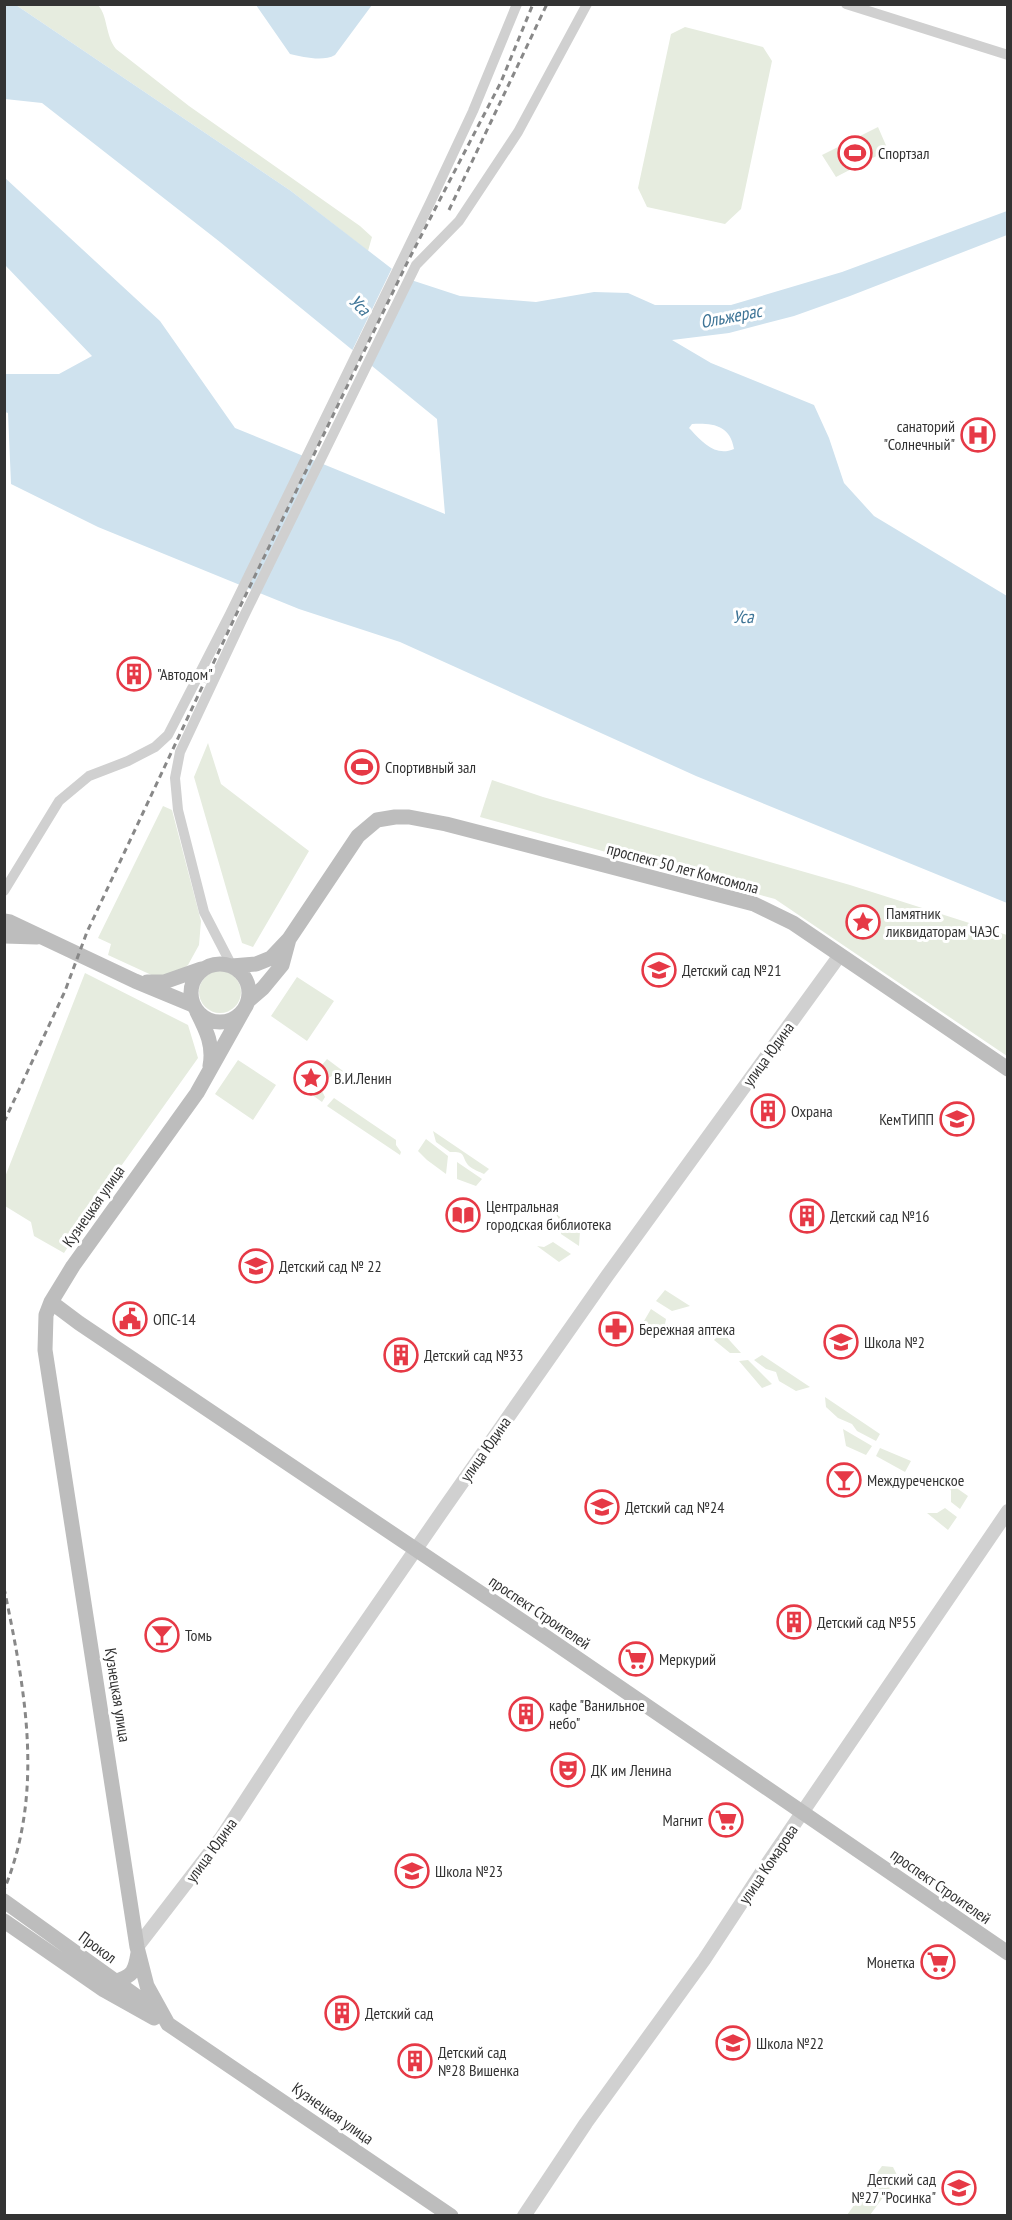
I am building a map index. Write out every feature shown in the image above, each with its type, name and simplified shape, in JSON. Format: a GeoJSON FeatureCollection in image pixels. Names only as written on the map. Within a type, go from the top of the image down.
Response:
{"type":"FeatureCollection","features":[{"type":"Feature","properties":{"kind":"main road","name":"проспект 50 лет Комсомола"},"geometry":{"type":"LineString","coordinates":[[289,939],[358,836],[377,820],[409,817],[446,824],[754,904],[793,923],[1008,1069]]}},
{"type":"Feature","properties":{"kind":"main road"},"geometry":{"type":"LineString","coordinates":[[4,921],[45,937],[195,1008],[203,1017],[220,1022],[236,1017],[282,965],[289,939]]}},
{"type":"Feature","properties":{"kind":"main road"},"geometry":{"type":"LineString","coordinates":[[4,936],[45,937]]}},
{"type":"Feature","properties":{"kind":"main road"},"geometry":{"type":"LineString","coordinates":[[135,981],[164,982],[219,964],[232,966],[256,964],[271,958],[289,939]]}},
{"type":"Feature","properties":{"kind":"main road"},"geometry":{"type":"LineString","coordinates":[[232,966],[239,971],[248,985],[245,1006]]}},
{"type":"Feature","properties":{"kind":"main road"},"geometry":{"type":"LineString","coordinates":[[206,967],[199,972],[191,988],[195,1008],[209,1037],[212,1056],[208,1074]]}},
{"type":"Feature","properties":{"kind":"main road","name":"Кузнецкая улица"},"geometry":{"type":"LineString","coordinates":[[245,1006],[197,1093],[73,1266],[51,1302],[46,1315],[45,1350],[138,1950],[147,1986],[168,2024],[451,2216]]}},
{"type":"Feature","properties":{"kind":"main road","name":"проспект Строителей"},"geometry":{"type":"LineString","coordinates":[[51,1302],[1008,1953]]}},
{"type":"Feature","properties":{"kind":"main road","name":"Прокол"},"geometry":{"type":"LineString","coordinates":[[4,1901],[139,1998],[168,2024]]}},
{"type":"Feature","properties":{"kind":"main road"},"geometry":{"type":"LineString","coordinates":[[4,1921],[104,1990],[140,2012],[168,2024]]}},
{"type":"Feature","properties":{"kind":"main road"},"geometry":{"type":"LineString","coordinates":[[114,1982],[129,1977],[136,1967],[138,1950]]}},
{"type":"Feature","properties":{"kind":"street"},"geometry":{"type":"LineString","coordinates":[[4,891],[59,801],[89,776],[129,761],[154,747],[168,735],[230,614],[403,258],[473,111],[517,4]]}},
{"type":"Feature","properties":{"kind":"street"},"geometry":{"type":"LineString","coordinates":[[232,966],[204,912],[178,810],[176,778],[180,752],[416,265],[459,221],[518,132],[587,4]]}},
{"type":"Feature","properties":{"kind":"street"},"geometry":{"type":"LineString","coordinates":[[846,4],[1008,55]]}},
{"type":"Feature","properties":{"kind":"street","name":"улица Юдина"},"geometry":{"type":"LineString","coordinates":[[138,1950],[221,1838],[300,1717],[607,1276],[840,955]]}},
{"type":"Feature","properties":{"kind":"street","name":"улица Комарова"},"geometry":{"type":"LineString","coordinates":[[524,2216],[586,2123],[704,1960],[1008,1510]]}},
{"type":"Feature","properties":{"kind":"shaded area"},"geometry":{"type":"Polygon","coordinates":[[[16,5],[98,5],[112,44],[116,49],[189,106],[360,226],[372,237],[368,251],[291,191],[16,5]]]}},
{"type":"Feature","properties":{"kind":"shaded area"},"geometry":{"type":"Polygon","coordinates":[[[685,27],[763,47],[772,61],[741,209],[725,224],[647,207],[638,188],[671,34],[685,27]]]}},
{"type":"Feature","properties":{"kind":"shaded area","name":"Спортзал"},"geometry":{"type":"Polygon","coordinates":[[[878,127],[888,150],[836,177],[822,155],[878,127]]]}},
{"type":"Feature","properties":{"kind":"shaded area"},"geometry":{"type":"Polygon","coordinates":[[[208,743],[221,784],[309,851],[253,947],[242,943],[194,777],[208,743]]]}},
{"type":"Feature","properties":{"kind":"shaded area"},"geometry":{"type":"Polygon","coordinates":[[[492,780],[543,797],[850,885],[1007,935],[1007,1056],[775,899],[480,817],[492,780]]]}},
{"type":"Feature","properties":{"kind":"shaded area"},"geometry":{"type":"Polygon","coordinates":[[[163,806],[172,810],[201,921],[199,945],[188,965],[174,975],[158,978],[108,955],[111,944],[98,938],[163,806]]]}},
{"type":"Feature","properties":{"kind":"shaded area"},"geometry":{"type":"Polygon","coordinates":[[[220,971],[235,977],[241,992],[235,1007],[220,1013],[205,1007],[199,992],[205,977],[220,971]]]}},
{"type":"Feature","properties":{"kind":"shaded area"},"geometry":{"type":"Polygon","coordinates":[[[85,973],[188,1025],[198,1058],[119,1169],[64,1253],[34,1236],[31,1222],[5,1206],[5,1177],[85,973]]]}},
{"type":"Feature","properties":{"kind":"shaded area"},"geometry":{"type":"Polygon","coordinates":[[[297,977],[334,1001],[307,1041],[271,1016],[297,977]]]}},
{"type":"Feature","properties":{"kind":"shaded area"},"geometry":{"type":"Polygon","coordinates":[[[327,1059],[343,1071],[340,1076],[334,1075],[328,1078],[322,1091],[325,1097],[322,1102],[304,1089],[308,1084],[320,1084],[326,1075],[326,1070],[322,1065],[327,1059]]]}},
{"type":"Feature","properties":{"kind":"shaded area"},"geometry":{"type":"Polygon","coordinates":[[[238,1060],[276,1085],[253,1120],[215,1094],[238,1060]]]}},
{"type":"Feature","properties":{"kind":"shaded area"},"geometry":{"type":"Polygon","coordinates":[[[334,1098],[396,1140],[400,1155],[327,1106],[334,1098]]]}},
{"type":"Feature","properties":{"kind":"shaded area"},"geometry":{"type":"Polygon","coordinates":[[[433,1131],[489,1169],[484,1174],[470,1167],[463,1155],[450,1152],[436,1142],[433,1131]]]}},
{"type":"Feature","properties":{"kind":"shaded area"},"geometry":{"type":"Polygon","coordinates":[[[426,1139],[448,1156],[446,1174],[418,1151],[426,1139]]]}},
{"type":"Feature","properties":{"kind":"shaded area"},"geometry":{"type":"Polygon","coordinates":[[[457,1162],[482,1179],[476,1186],[457,1179],[457,1162]]]}},
{"type":"Feature","properties":{"kind":"shaded area"},"geometry":{"type":"Polygon","coordinates":[[[556,1214],[580,1231],[579,1246],[561,1234],[561,1223],[556,1214]]]}},
{"type":"Feature","properties":{"kind":"shaded area"},"geometry":{"type":"Polygon","coordinates":[[[553,1242],[571,1254],[559,1262],[537,1246],[544,1247],[553,1242]]]}},
{"type":"Feature","properties":{"kind":"shaded area"},"geometry":{"type":"Polygon","coordinates":[[[665,1290],[690,1306],[672,1311],[656,1301],[665,1290]]]}},
{"type":"Feature","properties":{"kind":"shaded area"},"geometry":{"type":"Polygon","coordinates":[[[651,1309],[666,1319],[668,1337],[644,1321],[651,1309]]]}},
{"type":"Feature","properties":{"kind":"shaded area"},"geometry":{"type":"Polygon","coordinates":[[[722,1332],[741,1353],[730,1353],[714,1340],[722,1332]]]}},
{"type":"Feature","properties":{"kind":"shaded area"},"geometry":{"type":"Polygon","coordinates":[[[762,1355],[810,1387],[796,1391],[779,1381],[776,1372],[766,1369],[754,1360],[762,1355]]]}},
{"type":"Feature","properties":{"kind":"shaded area"},"geometry":{"type":"Polygon","coordinates":[[[748,1360],[772,1384],[762,1388],[739,1361],[748,1360]]]}},
{"type":"Feature","properties":{"kind":"shaded area"},"geometry":{"type":"Polygon","coordinates":[[[825,1397],[880,1434],[876,1441],[857,1431],[852,1424],[838,1418],[826,1407],[825,1397]]]}},
{"type":"Feature","properties":{"kind":"shaded area"},"geometry":{"type":"Polygon","coordinates":[[[843,1429],[872,1446],[866,1455],[846,1446],[843,1429]]]}},
{"type":"Feature","properties":{"kind":"shaded area"},"geometry":{"type":"Polygon","coordinates":[[[880,1448],[911,1461],[905,1472],[876,1456],[880,1448]]]}},
{"type":"Feature","properties":{"kind":"shaded area"},"geometry":{"type":"Polygon","coordinates":[[[948,1482],[968,1496],[960,1509],[951,1502],[948,1482]]]}},
{"type":"Feature","properties":{"kind":"shaded area"},"geometry":{"type":"Polygon","coordinates":[[[945,1508],[957,1517],[948,1530],[927,1513],[937,1513],[945,1508]]]}},
{"type":"Feature","properties":{"kind":"shaded area"},"geometry":{"type":"Polygon","coordinates":[[[882,2166],[893,2167],[898,2177],[870,2215],[847,2215],[882,2166]]]}},
{"type":"Feature","properties":{"kind":"water","name":"Уса"},"geometry":{"type":"Polygon","coordinates":[[[5,5],[16,5],[291,191],[405,278],[460,296],[536,302],[594,292],[628,293],[655,305],[731,305],[842,272],[1007,211],[1007,235],[850,296],[794,316],[729,333],[672,340],[711,363],[814,405],[829,438],[844,483],[874,516],[1007,596],[1007,903],[696,776],[400,642],[299,609],[98,527],[11,484],[8,413],[5,412],[5,374],[59,374],[92,356],[5,265],[4,177],[160,321],[235,428],[445,514],[437,419],[220,242],[42,103],[5,99],[5,5]],[[692,424],[689,428],[705,444],[721,451],[734,449],[729,435],[724,430],[713,425],[692,424]]]}},
{"type":"Feature","properties":{"kind":"water"},"geometry":{"type":"Polygon","coordinates":[[[256,5],[372,5],[335,55],[319,59],[290,54],[256,5]]]}},
{"type":"Feature","properties":{"kind":"pier"},"geometry":{"type":"Polygon","coordinates":[[[393,266],[406,275],[369,368],[351,353],[393,266]]]}},
{"type":"Feature","properties":{"kind":"railway"},"geometry":{"type":"LineString","coordinates":[[4,1122],[65,991],[87,932],[235,617],[408,261],[501,82],[533,4]]}},
{"type":"Feature","properties":{"kind":"railway"},"geometry":{"type":"LineString","coordinates":[[449,210],[547,4]]}},
{"type":"Feature","properties":{"kind":"railway"},"geometry":{"type":"LineString","coordinates":[[4,1588],[24,1702],[28,1778],[17,1853],[4,1890]]}},
{"type":"Feature","properties":{"kind":"place","name":"Спортзал"},"geometry":{"type":"Point","coordinates":[855,153]}},
{"type":"Feature","properties":{"kind":"place","name":"санаторий \"Солнечный\""},"geometry":{"type":"Point","coordinates":[978,435]}},
{"type":"Feature","properties":{"kind":"place","name":"\"Автодом\""},"geometry":{"type":"Point","coordinates":[134,674]}},
{"type":"Feature","properties":{"kind":"place","name":"Спортивный зал"},"geometry":{"type":"Point","coordinates":[362,767]}},
{"type":"Feature","properties":{"kind":"place","name":"Памятник ликвидаторам ЧАЭС"},"geometry":{"type":"Point","coordinates":[863,922]}},
{"type":"Feature","properties":{"kind":"place","name":"Детский сад №21"},"geometry":{"type":"Point","coordinates":[659,970]}},
{"type":"Feature","properties":{"kind":"place","name":"В.И.Ленин"},"geometry":{"type":"Point","coordinates":[311,1078]}},
{"type":"Feature","properties":{"kind":"place","name":"Охрана"},"geometry":{"type":"Point","coordinates":[768,1111]}},
{"type":"Feature","properties":{"kind":"place","name":"КемТИПП"},"geometry":{"type":"Point","coordinates":[957,1119]}},
{"type":"Feature","properties":{"kind":"place","name":"Центральная городская библиотека"},"geometry":{"type":"Point","coordinates":[463,1215]}},
{"type":"Feature","properties":{"kind":"place","name":"Детский сад №16"},"geometry":{"type":"Point","coordinates":[807,1216]}},
{"type":"Feature","properties":{"kind":"place","name":"Детский сад № 22"},"geometry":{"type":"Point","coordinates":[256,1266]}},
{"type":"Feature","properties":{"kind":"place","name":"ОПС-14"},"geometry":{"type":"Point","coordinates":[130,1319]}},
{"type":"Feature","properties":{"kind":"place","name":"Бережная аптека"},"geometry":{"type":"Point","coordinates":[616,1329]}},
{"type":"Feature","properties":{"kind":"place","name":"Школа №2"},"geometry":{"type":"Point","coordinates":[841,1342]}},
{"type":"Feature","properties":{"kind":"place","name":"Детский сад №33"},"geometry":{"type":"Point","coordinates":[401,1355]}},
{"type":"Feature","properties":{"kind":"place","name":"Междуреченское"},"geometry":{"type":"Point","coordinates":[844,1480]}},
{"type":"Feature","properties":{"kind":"place","name":"Детский сад №24"},"geometry":{"type":"Point","coordinates":[602,1507]}},
{"type":"Feature","properties":{"kind":"place","name":"Детский сад №55"},"geometry":{"type":"Point","coordinates":[794,1622]}},
{"type":"Feature","properties":{"kind":"place","name":"Томь"},"geometry":{"type":"Point","coordinates":[162,1635]}},
{"type":"Feature","properties":{"kind":"place","name":"Меркурий"},"geometry":{"type":"Point","coordinates":[636,1659]}},
{"type":"Feature","properties":{"kind":"place","name":"кафе \"Ванильное небо\""},"geometry":{"type":"Point","coordinates":[526,1714]}},
{"type":"Feature","properties":{"kind":"place","name":"ДК им Ленина"},"geometry":{"type":"Point","coordinates":[568,1770]}},
{"type":"Feature","properties":{"kind":"place","name":"Магнит"},"geometry":{"type":"Point","coordinates":[726,1820]}},
{"type":"Feature","properties":{"kind":"place","name":"Школа №23"},"geometry":{"type":"Point","coordinates":[412,1871]}},
{"type":"Feature","properties":{"kind":"place","name":"Монетка"},"geometry":{"type":"Point","coordinates":[938,1962]}},
{"type":"Feature","properties":{"kind":"place","name":"Детский сад"},"geometry":{"type":"Point","coordinates":[342,2013]}},
{"type":"Feature","properties":{"kind":"place","name":"Школа №22"},"geometry":{"type":"Point","coordinates":[733,2043]}},
{"type":"Feature","properties":{"kind":"place","name":"Детский сад №28 Вишенка"},"geometry":{"type":"Point","coordinates":[415,2061]}},
{"type":"Feature","properties":{"kind":"place","name":"Детский сад №27 \"Росинка\""},"geometry":{"type":"Point","coordinates":[959,2188]}},
{"type":"Feature","properties":{"kind":"water label","name":"Ольжерас"},"geometry":{"type":"Point","coordinates":[731,316]}}]}
